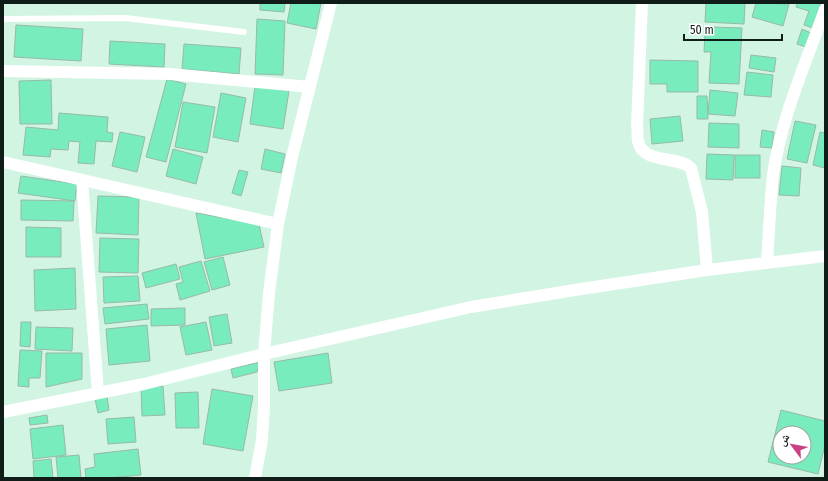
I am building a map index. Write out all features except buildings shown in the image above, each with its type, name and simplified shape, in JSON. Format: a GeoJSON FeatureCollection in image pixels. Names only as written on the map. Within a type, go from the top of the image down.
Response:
{"type":"FeatureCollection","features":[{"type":"Feature","properties":{"kind":"street"},"geometry":{"type":"LineString","coordinates":[[255,478],[262,440],[264,407],[264,354],[269,293],[278,224],[292,157],[331,3]]}},
{"type":"Feature","properties":{"kind":"street"},"geometry":{"type":"LineString","coordinates":[[642,3],[637,125],[638,142],[641,148],[652,156],[661,160],[681,162],[687,164],[691,168],[702,212],[707,270]]}},
{"type":"Feature","properties":{"kind":"street"},"geometry":{"type":"LineString","coordinates":[[767,263],[773,175],[782,136],[800,75],[825,9]]}},
{"type":"Feature","properties":{"kind":"street"},"geometry":{"type":"LineString","coordinates":[[3,72],[170,74],[310,87]]}},
{"type":"Feature","properties":{"kind":"street"},"geometry":{"type":"LineString","coordinates":[[3,162],[278,224]]}},
{"type":"Feature","properties":{"kind":"street"},"geometry":{"type":"LineString","coordinates":[[82,180],[98,393]]}},
{"type":"Feature","properties":{"kind":"street"},"geometry":{"type":"LineString","coordinates":[[3,412],[144,384],[264,354],[471,307],[581,288],[707,270],[825,256]]}},
{"type":"Feature","properties":{"kind":"lane"},"geometry":{"type":"LineString","coordinates":[[3,18],[125,18],[244,32]]}}]}
